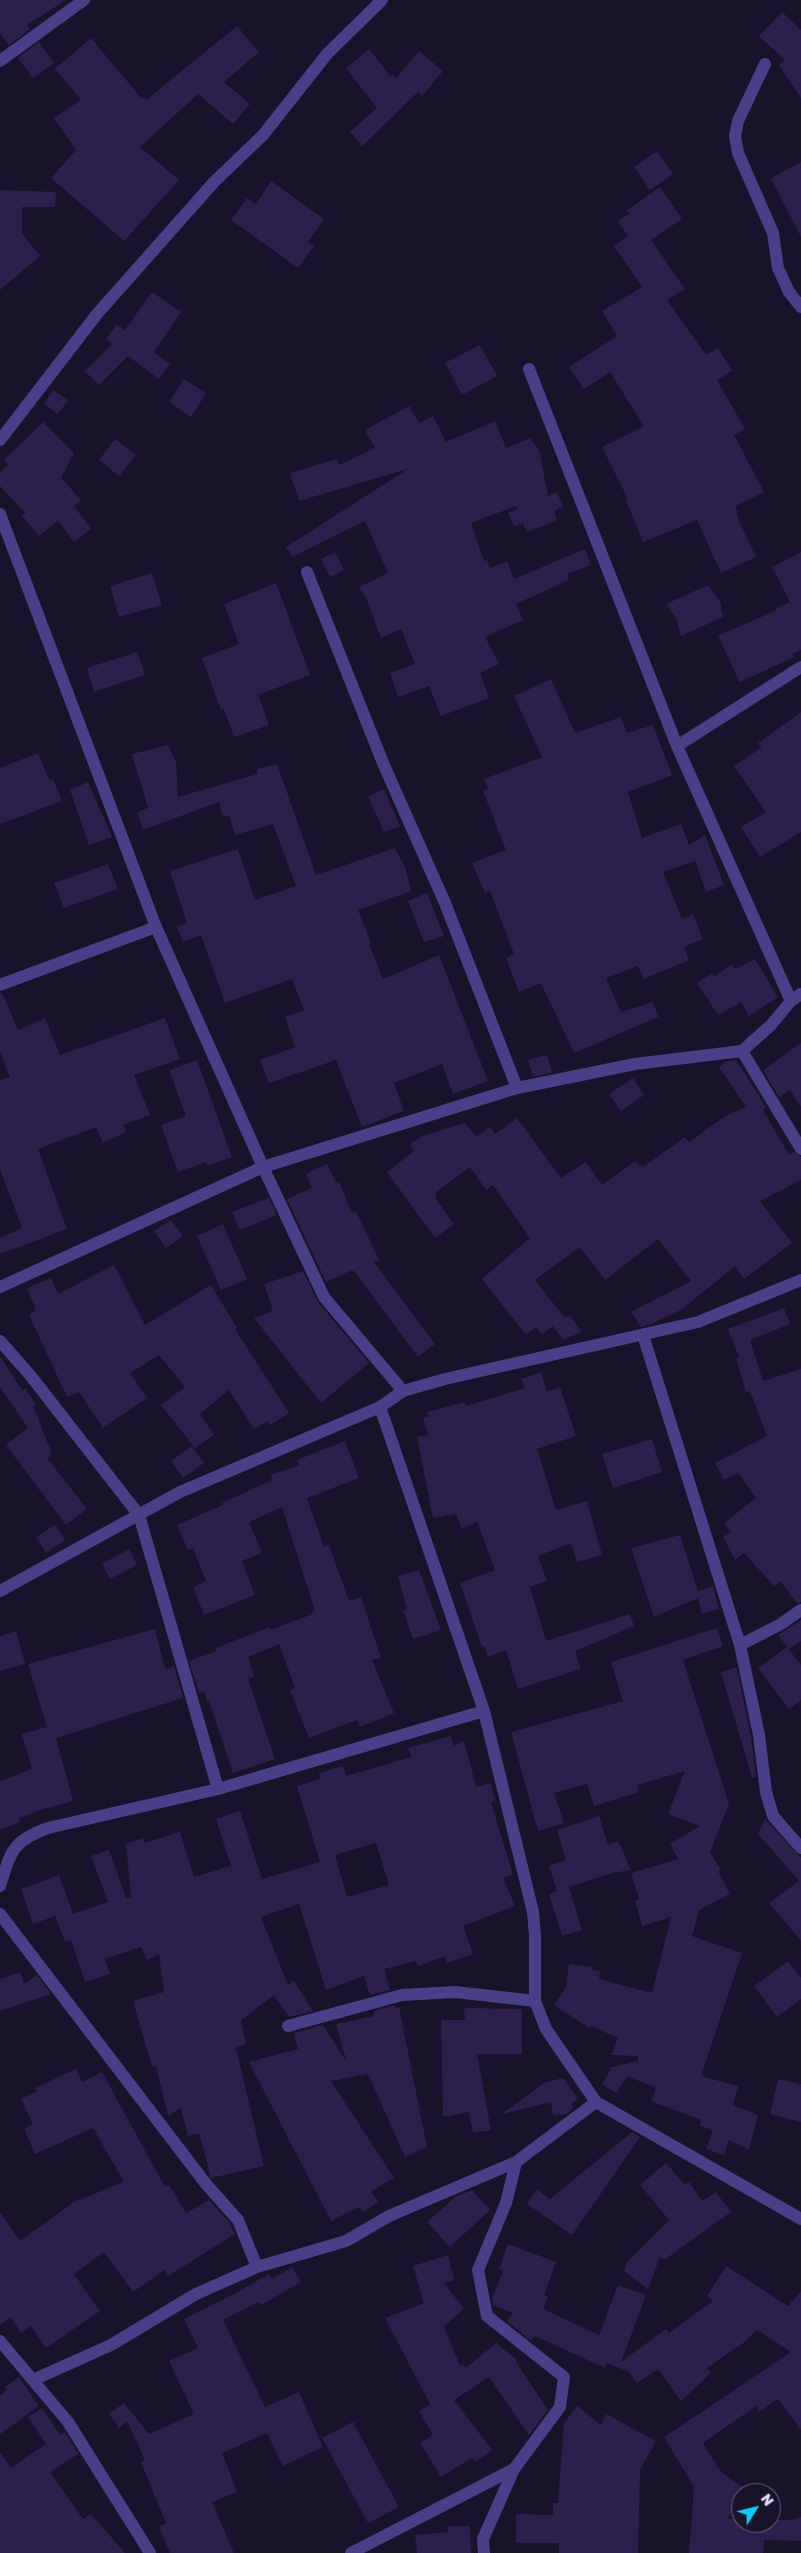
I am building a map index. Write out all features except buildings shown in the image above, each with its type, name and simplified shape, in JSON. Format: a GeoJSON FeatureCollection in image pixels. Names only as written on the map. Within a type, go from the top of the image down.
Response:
{"type":"FeatureCollection","features":[{"type":"Feature","properties":{"kind":"street"},"geometry":{"type":"LineString","coordinates":[[0,60],[84,0]]}},
{"type":"Feature","properties":{"kind":"street"},"geometry":{"type":"LineString","coordinates":[[0,440],[97,314],[214,182],[268,129],[327,54],[382,0]]}},
{"type":"Feature","properties":{"kind":"street"},"geometry":{"type":"LineString","coordinates":[[765,64],[738,121],[736,136],[738,153],[773,233],[778,268],[789,292],[801,307]]}},
{"type":"Feature","properties":{"kind":"street"},"geometry":{"type":"LineString","coordinates":[[0,1287],[263,1167],[517,1088],[635,1064],[742,1051],[771,1025],[796,997],[677,746],[529,369]]}},
{"type":"Feature","properties":{"kind":"street"},"geometry":{"type":"LineString","coordinates":[[0,514],[156,927],[263,1167],[324,1297],[402,1391]]}},
{"type":"Feature","properties":{"kind":"street"},"geometry":{"type":"LineString","coordinates":[[307,572],[382,763],[444,904],[517,1088]]}},
{"type":"Feature","properties":{"kind":"street"},"geometry":{"type":"LineString","coordinates":[[677,746],[801,667]]}},
{"type":"Feature","properties":{"kind":"street"},"geometry":{"type":"LineString","coordinates":[[0,985],[156,927]]}},
{"type":"Feature","properties":{"kind":"street"},"geometry":{"type":"LineString","coordinates":[[742,1051],[801,1149]]}},
{"type":"Feature","properties":{"kind":"street"},"geometry":{"type":"LineString","coordinates":[[0,1591],[180,1492],[380,1407],[402,1391],[445,1379],[698,1322],[801,1280]]}},
{"type":"Feature","properties":{"kind":"street"},"geometry":{"type":"LineString","coordinates":[[643,1334],[740,1645],[758,1727],[766,1792],[773,1816],[801,1848]]}},
{"type":"Feature","properties":{"kind":"street"},"geometry":{"type":"LineString","coordinates":[[0,1342],[30,1375],[140,1515],[218,1789]]}},
{"type":"Feature","properties":{"kind":"street"},"geometry":{"type":"LineString","coordinates":[[380,1407],[484,1711],[533,1912],[535,2000],[546,2029],[596,2102],[801,2219]]}},
{"type":"Feature","properties":{"kind":"street"},"geometry":{"type":"LineString","coordinates":[[740,1645],[781,1624],[801,1610]]}},
{"type":"Feature","properties":{"kind":"street"},"geometry":{"type":"LineString","coordinates":[[0,1886],[11,1852],[27,1836],[48,1828],[218,1789],[484,1711]]}},
{"type":"Feature","properties":{"kind":"street"},"geometry":{"type":"LineString","coordinates":[[0,1914],[206,2184],[238,2220],[257,2267]]}},
{"type":"Feature","properties":{"kind":"street"},"geometry":{"type":"LineString","coordinates":[[288,2026],[402,1996],[455,1992],[535,2000]]}},
{"type":"Feature","properties":{"kind":"street"},"geometry":{"type":"LineString","coordinates":[[33,2380],[111,2345],[196,2294],[257,2267],[346,2241],[389,2216],[516,2162],[596,2102]]}},
{"type":"Feature","properties":{"kind":"street"},"geometry":{"type":"LineString","coordinates":[[484,2553],[483,2539],[514,2468],[560,2407],[564,2377],[486,2316],[478,2270],[506,2203],[516,2162]]}},
{"type":"Feature","properties":{"kind":"street"},"geometry":{"type":"LineString","coordinates":[[0,2341],[68,2422],[150,2553]]}},
{"type":"Feature","properties":{"kind":"street"},"geometry":{"type":"LineString","coordinates":[[350,2553],[514,2468]]}}]}
